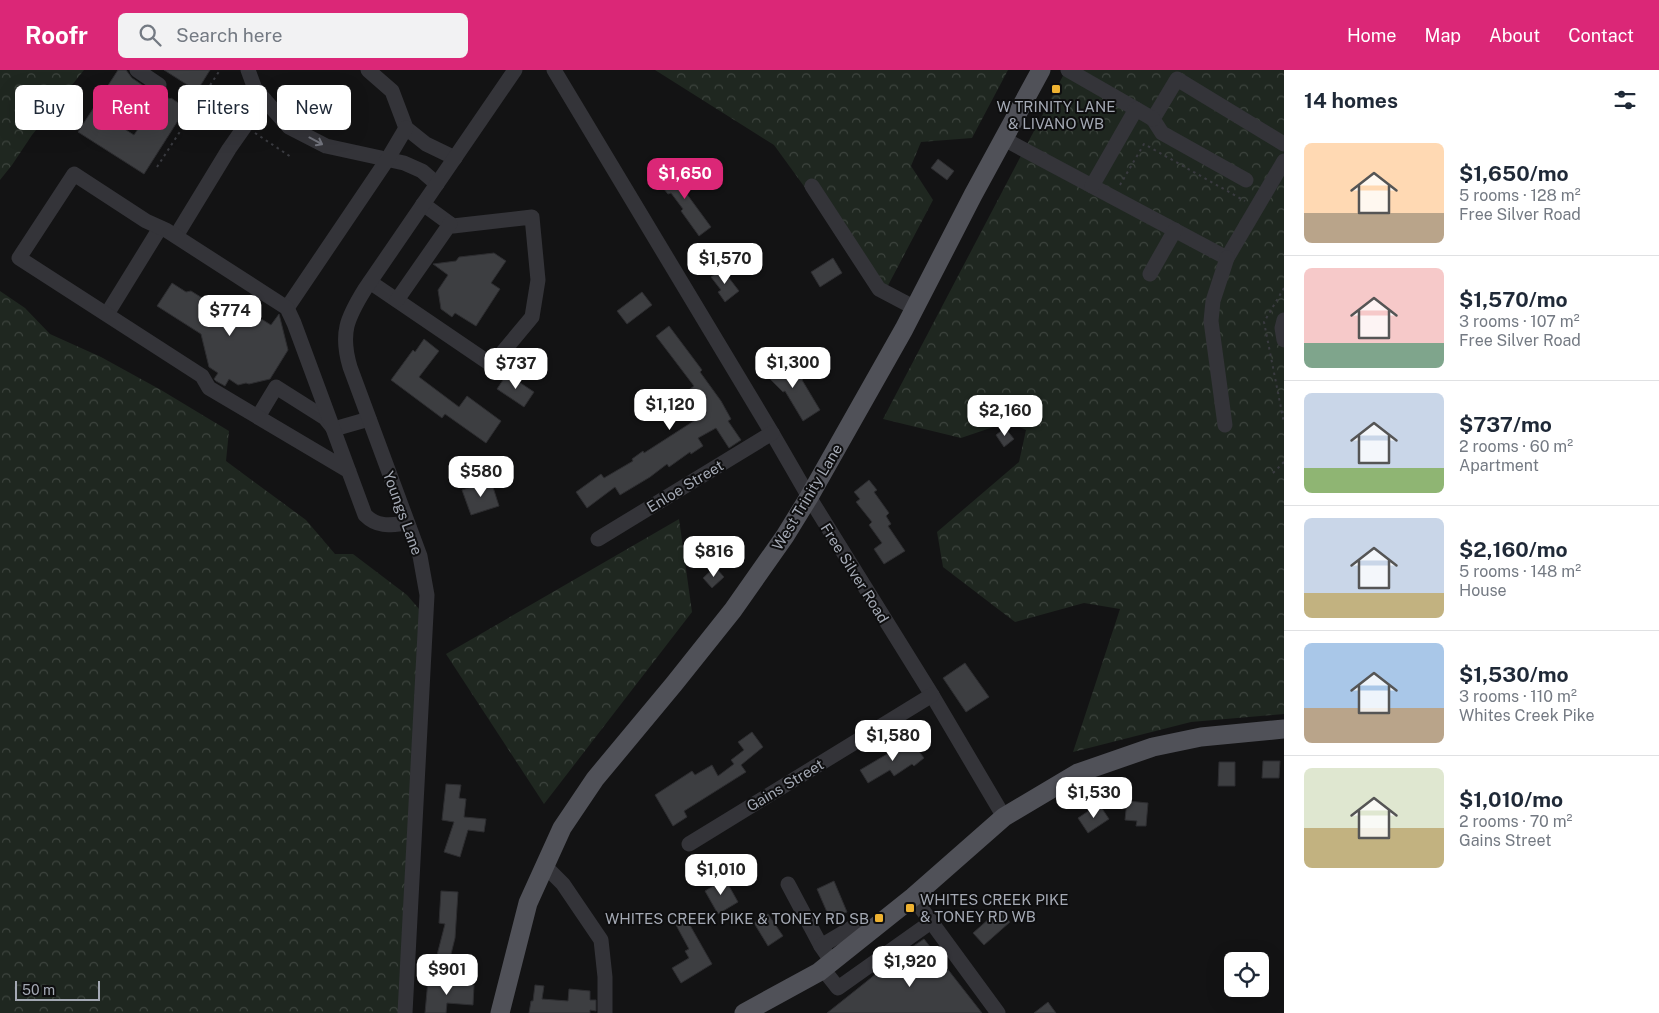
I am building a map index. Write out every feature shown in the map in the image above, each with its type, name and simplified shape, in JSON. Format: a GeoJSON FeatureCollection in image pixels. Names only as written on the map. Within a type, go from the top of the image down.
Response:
{"type":"FeatureCollection","features":[{"type":"Feature","properties":{"kind":"main road","name":"West Trinity Lane"},"geometry":{"type":"LineString","coordinates":[[500,1013],[528,903],[562,828],[595,779],[733,610],[785,536],[809,497],[915,308],[1041,70]]}},
{"type":"Feature","properties":{"kind":"main road"},"geometry":{"type":"LineString","coordinates":[[750,1012],[828,965],[913,897],[1004,818],[1078,773],[1152,747],[1201,737],[1284,729]]}},
{"type":"Feature","properties":{"kind":"street"},"geometry":{"type":"LineString","coordinates":[[137,70],[159,85]]}},
{"type":"Feature","properties":{"kind":"street"},"geometry":{"type":"LineString","coordinates":[[248,70],[254,85]]}},
{"type":"Feature","properties":{"kind":"street"},"geometry":{"type":"LineString","coordinates":[[368,70],[392,91],[406,128],[426,144],[455,158]]}},
{"type":"Feature","properties":{"kind":"street","name":"Youngs Lane"},"geometry":{"type":"LineString","coordinates":[[405,1013],[425,664],[427,595],[420,556],[350,367],[345,352],[344,338],[346,325],[352,310],[515,70]]}},
{"type":"Feature","properties":{"kind":"street","name":"Free Silver Road"},"geometry":{"type":"LineString","coordinates":[[554,70],[809,497],[932,696],[1004,818]]}},
{"type":"Feature","properties":{"kind":"street"},"geometry":{"type":"LineString","coordinates":[[1068,70],[1153,119],[1162,133],[1246,180]]}},
{"type":"Feature","properties":{"kind":"street"},"geometry":{"type":"LineString","coordinates":[[1153,119],[1177,79],[1284,144]]}},
{"type":"Feature","properties":{"kind":"street"},"geometry":{"type":"LineString","coordinates":[[267,102],[289,127],[326,146],[404,163],[422,172],[437,184]]}},
{"type":"Feature","properties":{"kind":"street"},"geometry":{"type":"LineString","coordinates":[[1092,186],[1136,109]]}},
{"type":"Feature","properties":{"kind":"street"},"geometry":{"type":"LineString","coordinates":[[287,308],[387,160],[406,128]]}},
{"type":"Feature","properties":{"kind":"street"},"geometry":{"type":"LineString","coordinates":[[176,236],[228,149],[242,130]]}},
{"type":"Feature","properties":{"kind":"street"},"geometry":{"type":"LineString","coordinates":[[1004,139],[1227,258]]}},
{"type":"Feature","properties":{"kind":"street"},"geometry":{"type":"LineString","coordinates":[[1225,425],[1211,321],[1214,301],[1227,258],[1284,161]]}},
{"type":"Feature","properties":{"kind":"street"},"geometry":{"type":"LineString","coordinates":[[349,471],[209,388],[202,376],[19,258],[74,174],[146,221],[176,236],[287,308],[334,429],[365,515],[371,521],[380,525],[389,526],[407,523]]}},
{"type":"Feature","properties":{"kind":"street"},"geometry":{"type":"LineString","coordinates":[[812,186],[879,289],[915,308]]}},
{"type":"Feature","properties":{"kind":"street"},"geometry":{"type":"LineString","coordinates":[[370,282],[492,365],[532,317],[538,280],[532,217],[454,226],[423,204]]}},
{"type":"Feature","properties":{"kind":"street"},"geometry":{"type":"LineString","coordinates":[[397,300],[450,224]]}},
{"type":"Feature","properties":{"kind":"street"},"geometry":{"type":"LineString","coordinates":[[106,314],[160,228]]}},
{"type":"Feature","properties":{"kind":"street"},"geometry":{"type":"LineString","coordinates":[[1150,274],[1174,230]]}},
{"type":"Feature","properties":{"kind":"street"},"geometry":{"type":"LineString","coordinates":[[258,416],[276,387],[326,418],[334,429]]}},
{"type":"Feature","properties":{"kind":"street"},"geometry":{"type":"LineString","coordinates":[[334,429],[369,419]]}},
{"type":"Feature","properties":{"kind":"street","name":"Enloe Street"},"geometry":{"type":"LineString","coordinates":[[598,539],[772,433]]}},
{"type":"Feature","properties":{"kind":"street","name":"Gains Street"},"geometry":{"type":"LineString","coordinates":[[689,844],[932,696]]}},
{"type":"Feature","properties":{"kind":"street"},"geometry":{"type":"LineString","coordinates":[[545,866],[563,884],[601,940],[604,1013]]}},
{"type":"Feature","properties":{"kind":"street"},"geometry":{"type":"LineString","coordinates":[[788,884],[821,946],[838,988],[931,922]]}},
{"type":"Feature","properties":{"kind":"street"},"geometry":{"type":"LineString","coordinates":[[913,897],[998,1013]]}},
{"type":"Feature","properties":{"kind":"street"},"geometry":{"type":"LineString","coordinates":[[821,946],[853,927],[862,938]]}},
{"type":"Feature","properties":{"kind":"path"},"geometry":{"type":"LineString","coordinates":[[210,85],[220,70]]}},
{"type":"Feature","properties":{"kind":"path"},"geometry":{"type":"LineString","coordinates":[[157,167],[181,130]]}},
{"type":"Feature","properties":{"kind":"path"},"geometry":{"type":"LineString","coordinates":[[250,130],[291,157]]}},
{"type":"Feature","properties":{"kind":"path"},"geometry":{"type":"LineString","coordinates":[[1120,185],[1144,144],[1247,202]]}},
{"type":"Feature","properties":{"kind":"path"},"geometry":{"type":"LineString","coordinates":[[1284,288],[1264,322],[1284,423]]}},
{"type":"Feature","properties":{"kind":"path"},"geometry":{"type":"LineString","coordinates":[[1273,473],[1284,462]]}},
{"type":"Feature","properties":{"kind":"green space"},"geometry":{"type":"Polygon","coordinates":[[[0,70],[84,70],[72,85],[15,85],[15,130],[36,130],[0,180],[0,70]]]}},
{"type":"Feature","properties":{"kind":"green space"},"geometry":{"type":"Polygon","coordinates":[[[655,70],[1008,70],[972,138],[921,142],[911,166],[933,200],[883,295],[774,145],[655,70]]]}},
{"type":"Feature","properties":{"kind":"green space"},"geometry":{"type":"Polygon","coordinates":[[[1066,70],[1284,70],[1284,714],[1191,722],[1073,752],[1120,609],[1084,603],[1015,622],[943,567],[937,532],[1019,462],[1026,430],[1008,422],[961,438],[883,419],[1066,70]]]}},
{"type":"Feature","properties":{"kind":"green space"},"geometry":{"type":"Polygon","coordinates":[[[0,291],[25,308],[50,334],[101,357],[229,431],[226,461],[306,520],[335,554],[353,554],[407,595],[426,617],[405,1013],[0,1013],[0,291]]]}},
{"type":"Feature","properties":{"kind":"green space"},"geometry":{"type":"Polygon","coordinates":[[[679,519],[692,612],[544,804],[446,654],[679,519]]]}},
{"type":"Feature","properties":{"kind":"building"},"geometry":{"type":"Polygon","coordinates":[[[118,70],[126,70],[132,78],[142,85],[108,85],[118,70]]]}},
{"type":"Feature","properties":{"kind":"building"},"geometry":{"type":"Polygon","coordinates":[[[164,70],[210,70],[201,85],[188,85],[164,70]]]}},
{"type":"Feature","properties":{"kind":"building"},"geometry":{"type":"Polygon","coordinates":[[[168,98],[178,103],[178,121],[144,174],[78,132],[83,130],[83,124],[93,109],[93,130],[126,130],[134,135],[137,130],[168,130],[168,98]]]}},
{"type":"Feature","properties":{"kind":"building"},"geometry":{"type":"Polygon","coordinates":[[[938,159],[954,171],[947,180],[931,168],[938,159]]]}},
{"type":"Feature","properties":{"kind":"building"},"geometry":{"type":"Polygon","coordinates":[[[676,168],[692,188],[686,193],[711,227],[699,236],[671,193],[668,194],[658,182],[676,168]]]}},
{"type":"Feature","properties":{"kind":"building"},"geometry":{"type":"Polygon","coordinates":[[[494,253],[506,261],[491,283],[500,289],[476,326],[455,313],[452,317],[441,309],[438,290],[448,275],[433,264],[456,261],[459,257],[494,253]]]}},
{"type":"Feature","properties":{"kind":"building"},"geometry":{"type":"Polygon","coordinates":[[[833,258],[842,273],[820,287],[811,272],[833,258]]]}},
{"type":"Feature","properties":{"kind":"building"},"geometry":{"type":"Polygon","coordinates":[[[722,269],[739,291],[725,302],[718,292],[721,290],[711,277],[722,269]]]}},
{"type":"Feature","properties":{"kind":"building"},"geometry":{"type":"Polygon","coordinates":[[[172,283],[186,292],[191,291],[220,309],[257,300],[250,312],[271,325],[279,314],[288,350],[270,379],[238,385],[229,379],[225,386],[216,381],[214,379],[218,373],[209,367],[201,334],[157,306],[172,283]]]}},
{"type":"Feature","properties":{"kind":"building"},"geometry":{"type":"Polygon","coordinates":[[[642,292],[652,305],[627,324],[617,311],[642,292]]]}},
{"type":"Feature","properties":{"kind":"building"},"geometry":{"type":"Polygon","coordinates":[[[669,326],[702,370],[700,372],[721,401],[731,419],[728,421],[741,440],[729,448],[716,428],[698,438],[703,446],[691,454],[690,452],[669,467],[667,464],[620,495],[615,487],[587,508],[576,492],[601,474],[604,478],[633,461],[632,459],[643,451],[644,453],[700,417],[699,414],[701,413],[686,392],[694,386],[656,336],[669,326]]]}},
{"type":"Feature","properties":{"kind":"building"},"geometry":{"type":"Polygon","coordinates":[[[424,339],[439,351],[419,377],[459,407],[467,396],[501,421],[486,443],[445,414],[442,418],[391,380],[413,350],[415,352],[424,339]]]}},
{"type":"Feature","properties":{"kind":"building"},"geometry":{"type":"Polygon","coordinates":[[[773,359],[791,377],[797,371],[804,378],[802,380],[820,410],[803,421],[785,391],[783,392],[761,370],[773,359]]]}},
{"type":"Feature","properties":{"kind":"building"},"geometry":{"type":"Polygon","coordinates":[[[507,374],[534,392],[524,407],[497,389],[507,374]]]}},
{"type":"Feature","properties":{"kind":"building"},"geometry":{"type":"Polygon","coordinates":[[[1005,428],[1014,439],[1004,447],[996,435],[1005,428]]]}},
{"type":"Feature","properties":{"kind":"building"},"geometry":{"type":"Polygon","coordinates":[[[869,480],[877,490],[874,492],[889,513],[886,516],[891,524],[888,526],[905,551],[884,564],[874,549],[882,543],[869,525],[872,522],[856,502],[860,499],[854,492],[869,480]]]}},
{"type":"Feature","properties":{"kind":"building"},"geometry":{"type":"Polygon","coordinates":[[[491,481],[499,506],[471,515],[462,490],[491,481]]]}},
{"type":"Feature","properties":{"kind":"building"},"geometry":{"type":"Polygon","coordinates":[[[715,567],[724,577],[712,588],[703,578],[715,567]]]}},
{"type":"Feature","properties":{"kind":"building"},"geometry":{"type":"Polygon","coordinates":[[[965,663],[989,697],[966,712],[943,678],[965,663]]]}},
{"type":"Feature","properties":{"kind":"building"},"geometry":{"type":"Polygon","coordinates":[[[752,732],[763,747],[741,765],[746,772],[684,811],[687,817],[673,826],[655,795],[692,771],[695,775],[712,765],[718,776],[734,764],[731,760],[744,750],[738,742],[752,732]]]}},
{"type":"Feature","properties":{"kind":"building"},"geometry":{"type":"Polygon","coordinates":[[[910,740],[924,758],[914,766],[912,764],[894,776],[890,770],[868,783],[860,770],[895,751],[910,740]]]}},
{"type":"Feature","properties":{"kind":"building"},"geometry":{"type":"Polygon","coordinates":[[[1263,761],[1280,761],[1279,778],[1262,778],[1263,761]]]}},
{"type":"Feature","properties":{"kind":"building"},"geometry":{"type":"Polygon","coordinates":[[[1219,762],[1235,762],[1235,786],[1218,786],[1219,762]]]}},
{"type":"Feature","properties":{"kind":"building"},"geometry":{"type":"Polygon","coordinates":[[[446,784],[461,785],[459,798],[466,799],[464,817],[486,819],[484,832],[468,830],[460,857],[444,852],[454,822],[442,820],[446,784]]]}},
{"type":"Feature","properties":{"kind":"building"},"geometry":{"type":"Polygon","coordinates":[[[1127,801],[1148,803],[1146,826],[1136,826],[1137,821],[1125,820],[1127,801]]]}},
{"type":"Feature","properties":{"kind":"building"},"geometry":{"type":"Polygon","coordinates":[[[1099,804],[1109,819],[1088,833],[1078,818],[1099,804]]]}},
{"type":"Feature","properties":{"kind":"building"},"geometry":{"type":"Polygon","coordinates":[[[725,879],[738,902],[718,914],[705,891],[725,879]]]}},
{"type":"Feature","properties":{"kind":"building"},"geometry":{"type":"Polygon","coordinates":[[[834,881],[847,912],[830,919],[817,889],[834,881]]]}},
{"type":"Feature","properties":{"kind":"building"},"geometry":{"type":"Polygon","coordinates":[[[441,891],[458,892],[455,938],[448,966],[435,963],[445,924],[439,923],[441,891]]]}},
{"type":"Feature","properties":{"kind":"building"},"geometry":{"type":"Polygon","coordinates":[[[999,910],[1010,922],[984,945],[973,933],[999,910]]]}},
{"type":"Feature","properties":{"kind":"building"},"geometry":{"type":"Polygon","coordinates":[[[768,914],[783,936],[768,946],[754,923],[768,914]]]}},
{"type":"Feature","properties":{"kind":"building"},"geometry":{"type":"Polygon","coordinates":[[[687,920],[712,964],[681,983],[672,968],[689,958],[685,951],[689,949],[676,925],[687,920]]]}},
{"type":"Feature","properties":{"kind":"building"},"geometry":{"type":"Polygon","coordinates":[[[924,939],[982,1013],[827,1013],[896,958],[924,939]]]}},
{"type":"Feature","properties":{"kind":"building"},"geometry":{"type":"Polygon","coordinates":[[[428,980],[474,985],[473,1005],[447,1003],[446,1013],[425,1013],[428,980]]]}},
{"type":"Feature","properties":{"kind":"building"},"geometry":{"type":"Polygon","coordinates":[[[535,985],[544,986],[542,999],[568,1001],[569,989],[590,991],[590,1000],[596,1000],[596,1011],[590,1010],[590,1013],[529,1013],[535,985]]]}},
{"type":"Feature","properties":{"kind":"building"},"geometry":{"type":"Polygon","coordinates":[[[1048,1002],[1056,1013],[1034,1013],[1048,1002]]]}},
{"type":"Feature","properties":{"kind":"place","name":"W TRINITY LANE & LIVANO WB"},"geometry":{"type":"Point","coordinates":[1056,89]}},
{"type":"Feature","properties":{"kind":"place","name":"WHITES CREEK PIKE & TONEY RD WB"},"geometry":{"type":"Point","coordinates":[910,908]}},
{"type":"Feature","properties":{"kind":"place","name":"WHITES CREEK PIKE & TONEY RD SB"},"geometry":{"type":"Point","coordinates":[879,918]}}]}
